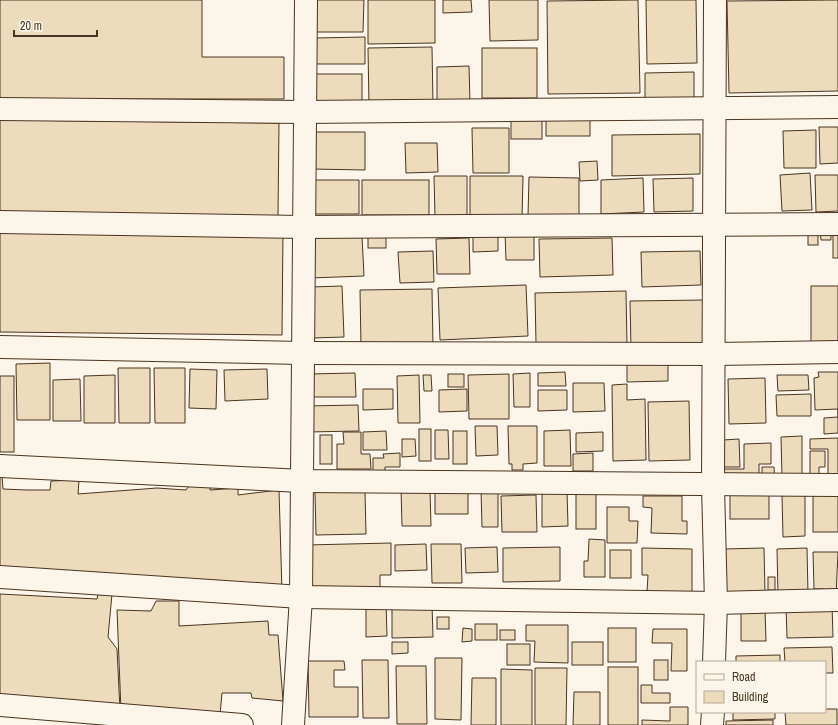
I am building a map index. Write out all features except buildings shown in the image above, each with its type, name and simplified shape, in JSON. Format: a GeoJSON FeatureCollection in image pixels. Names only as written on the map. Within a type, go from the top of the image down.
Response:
{"type":"FeatureCollection","features":[{"type":"Feature","properties":{"kind":"street"},"geometry":{"type":"LineString","coordinates":[[293,725],[301,597],[306,0]]}},
{"type":"Feature","properties":{"kind":"street"},"geometry":{"type":"LineString","coordinates":[[714,661],[716,603],[713,486],[715,354],[715,0]]}},
{"type":"Feature","properties":{"kind":"street"},"geometry":{"type":"LineString","coordinates":[[0,109],[304,112],[838,107]]}},
{"type":"Feature","properties":{"kind":"street"},"geometry":{"type":"LineString","coordinates":[[0,222],[303,227],[838,224]]}},
{"type":"Feature","properties":{"kind":"street"},"geometry":{"type":"LineString","coordinates":[[0,347],[302,354],[715,354],[838,352]]}},
{"type":"Feature","properties":{"kind":"street"},"geometry":{"type":"LineString","coordinates":[[0,466],[302,481],[713,486],[838,485]]}},
{"type":"Feature","properties":{"kind":"street"},"geometry":{"type":"LineString","coordinates":[[0,577],[301,597],[716,603],[838,600]]}},
{"type":"Feature","properties":{"kind":"street"},"geometry":{"type":"LineString","coordinates":[[0,705],[242,725]]}},
{"type":"Feature","properties":{"kind":"street"},"geometry":{"type":"LineString","coordinates":[[712,713],[712,725]]}}]}
